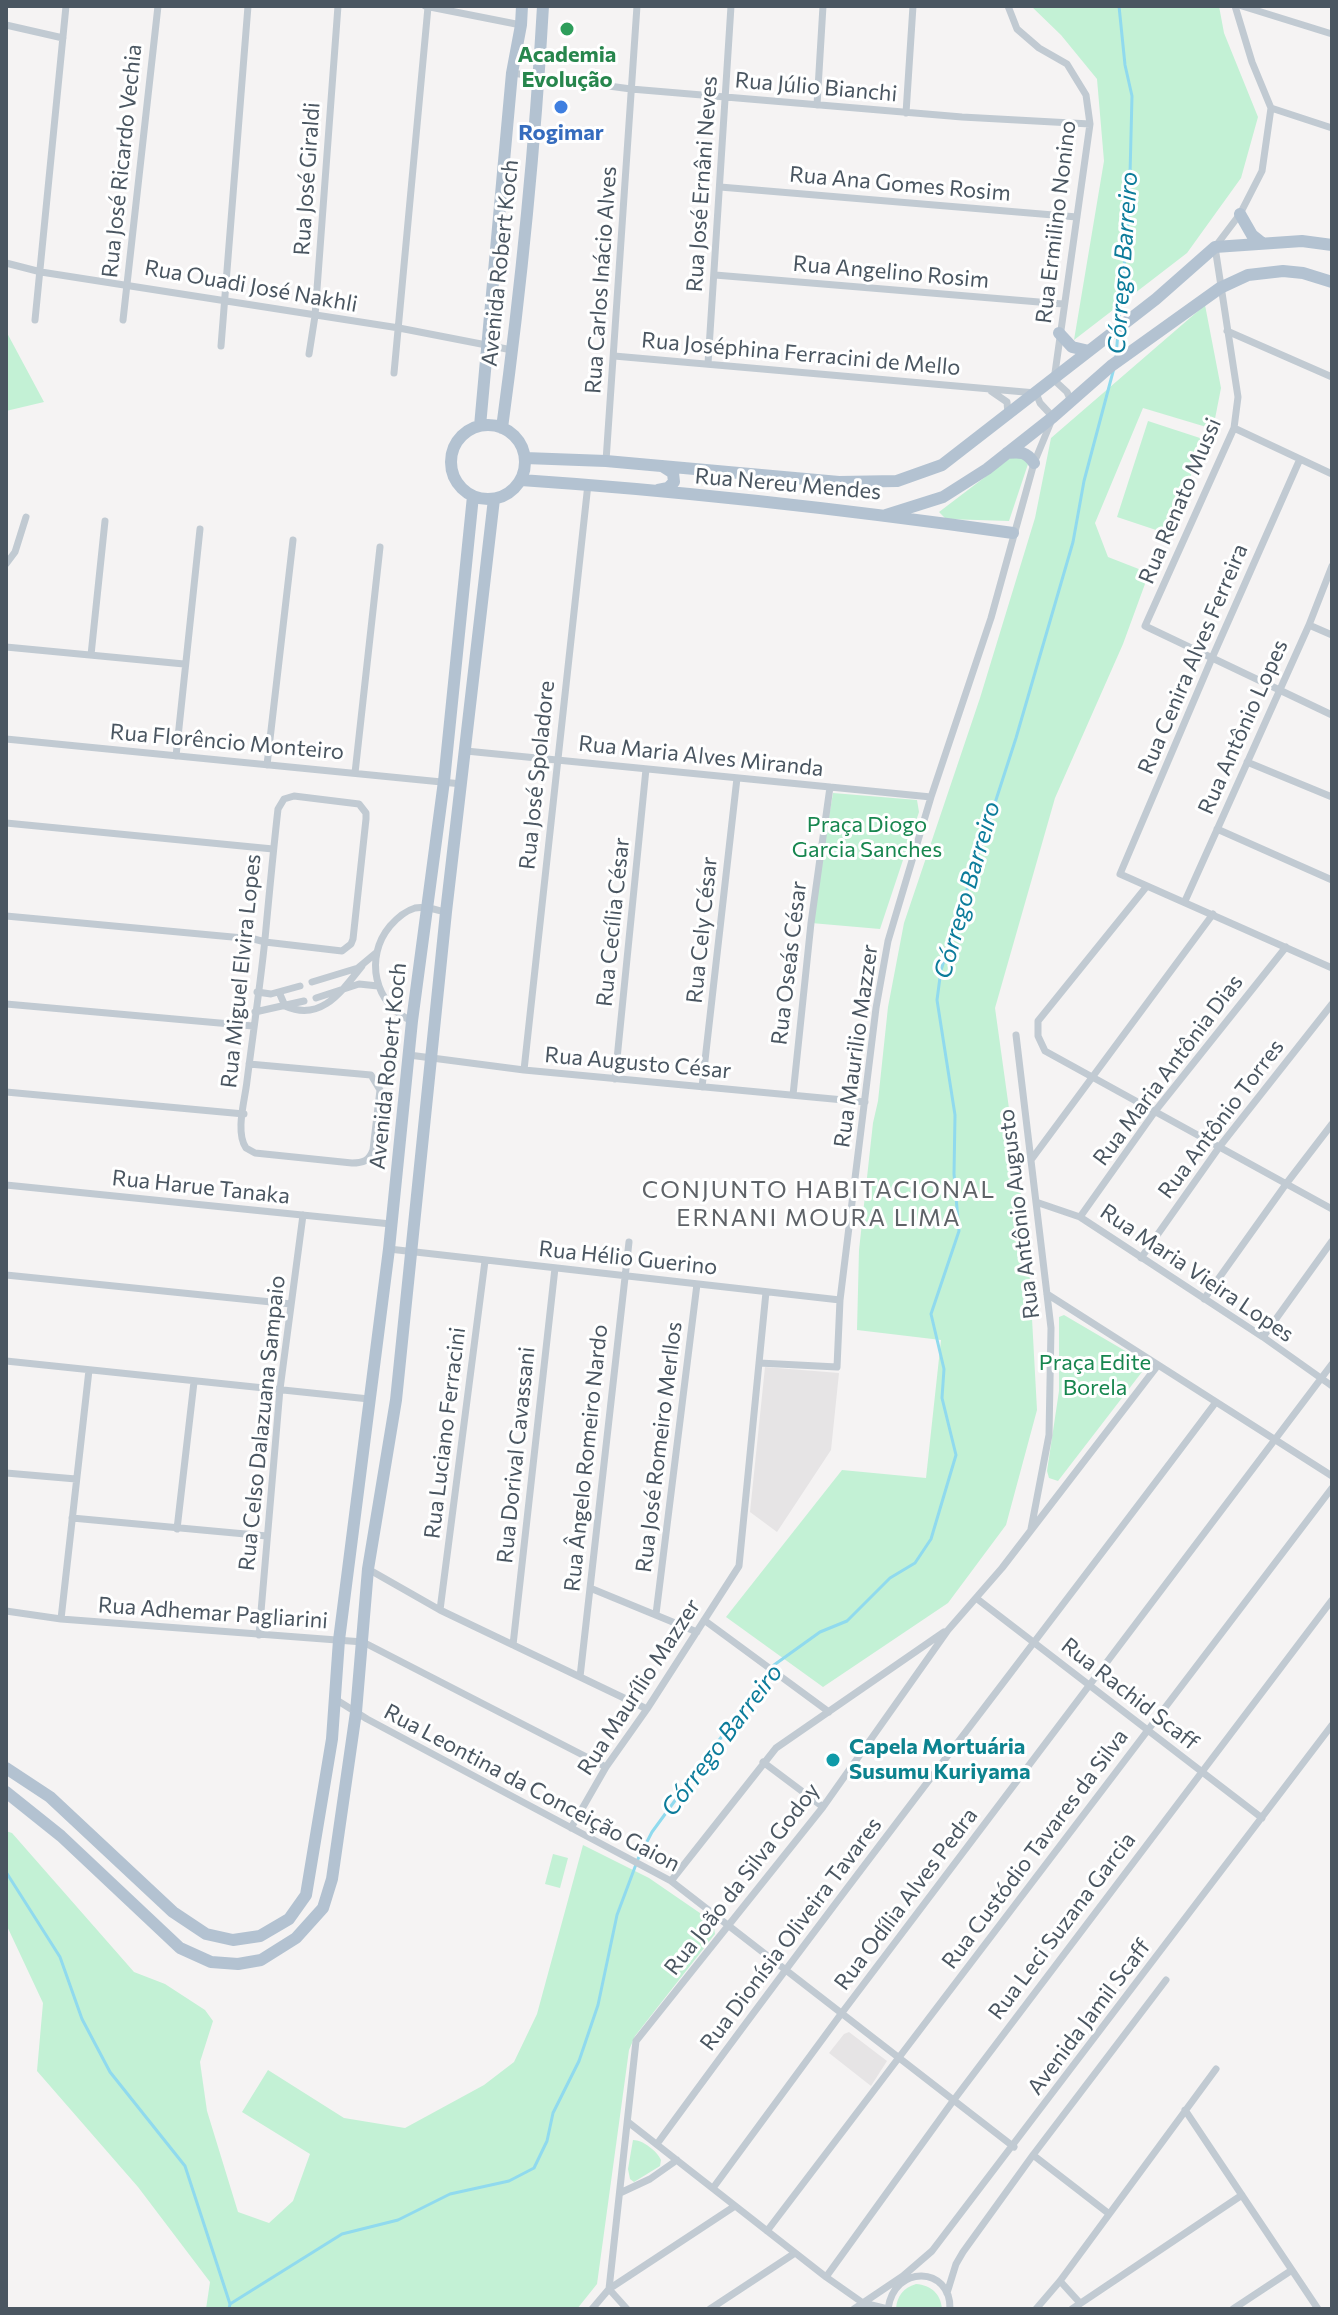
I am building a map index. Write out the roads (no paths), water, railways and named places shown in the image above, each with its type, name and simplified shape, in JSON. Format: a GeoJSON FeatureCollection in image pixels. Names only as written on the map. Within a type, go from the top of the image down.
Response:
{"type":"FeatureCollection","features":[{"type":"Feature","properties":{"kind":"main road","name":"Avenida Robert Koch"},"geometry":{"type":"LineString","coordinates":[[480,426],[512,73],[522,6]]}},
{"type":"Feature","properties":{"kind":"main road","name":"Avenida Robert Koch"},"geometry":{"type":"LineString","coordinates":[[502,428],[539,78],[543,6]]}},
{"type":"Feature","properties":{"kind":"main road"},"geometry":{"type":"LineString","coordinates":[[1240,214],[1252,235],[1262,243]]}},
{"type":"Feature","properties":{"kind":"main road"},"geometry":{"type":"LineString","coordinates":[[1215,247],[1302,241],[1332,245]]}},
{"type":"Feature","properties":{"kind":"main road","name":"Rua Nereu Mendes"},"geometry":{"type":"LineString","coordinates":[[525,458],[606,461],[839,482],[897,481],[942,465],[1156,299],[1215,247]]}},
{"type":"Feature","properties":{"kind":"main road","name":"Rua Nereu Mendes"},"geometry":{"type":"LineString","coordinates":[[521,480],[588,484],[886,515],[943,497],[1007,453],[1111,366],[1220,288],[1248,275],[1270,271],[1295,271],[1332,282]]}},
{"type":"Feature","properties":{"kind":"main road"},"geometry":{"type":"LineString","coordinates":[[1059,333],[1067,343],[1089,351]]}},
{"type":"Feature","properties":{"kind":"main road"},"geometry":{"type":"LineString","coordinates":[[480,426],[502,428],[517,440],[525,458],[521,480],[505,496],[494,499],[473,496],[456,481],[451,458],[460,437],[469,430],[480,426]]}},
{"type":"Feature","properties":{"kind":"main road"},"geometry":{"type":"LineString","coordinates":[[1007,453],[1021,452],[1029,455],[1034,463]]}},
{"type":"Feature","properties":{"kind":"main road"},"geometry":{"type":"LineString","coordinates":[[643,490],[671,486],[673,473],[662,466]]}},
{"type":"Feature","properties":{"kind":"main road","name":"Avenida Robert Koch"},"geometry":{"type":"LineString","coordinates":[[6,1768],[50,1797],[173,1912],[206,1934],[233,1940],[260,1936],[289,1919],[306,1895],[325,1784],[339,1640],[389,1249],[412,1021],[444,781],[473,496]]}},
{"type":"Feature","properties":{"kind":"main road","name":"Avenida Robert Koch"},"geometry":{"type":"LineString","coordinates":[[6,1792],[61,1836],[180,1948],[211,1962],[238,1964],[261,1960],[296,1938],[323,1908],[332,1879],[356,1712],[368,1569],[396,1400],[446,912],[494,499]]}},
{"type":"Feature","properties":{"kind":"main road"},"geometry":{"type":"LineString","coordinates":[[886,515],[1013,533]]}},
{"type":"Feature","properties":{"kind":"street"},"geometry":{"type":"LineString","coordinates":[[35,320],[66,6]]}},
{"type":"Feature","properties":{"kind":"street","name":"Rua José Ricardo Vechia"},"geometry":{"type":"LineString","coordinates":[[123,320],[158,6]]}},
{"type":"Feature","properties":{"kind":"street"},"geometry":{"type":"LineString","coordinates":[[221,346],[248,6]]}},
{"type":"Feature","properties":{"kind":"street","name":"Rua José Giraldi"},"geometry":{"type":"LineString","coordinates":[[309,354],[315,316],[338,6]]}},
{"type":"Feature","properties":{"kind":"street"},"geometry":{"type":"LineString","coordinates":[[394,373],[427,6],[521,25]]}},
{"type":"Feature","properties":{"kind":"street","name":"Rua Carlos Inácio Alves"},"geometry":{"type":"LineString","coordinates":[[606,461],[637,6]]}},
{"type":"Feature","properties":{"kind":"street","name":"Rua José Ernâni Neves"},"geometry":{"type":"LineString","coordinates":[[708,364],[731,6]]}},
{"type":"Feature","properties":{"kind":"street"},"geometry":{"type":"LineString","coordinates":[[817,105],[823,6]]}},
{"type":"Feature","properties":{"kind":"street"},"geometry":{"type":"LineString","coordinates":[[906,113],[913,6]]}},
{"type":"Feature","properties":{"kind":"street","name":"Rua Ermilino Nonino"},"geometry":{"type":"LineString","coordinates":[[1008,6],[1017,29],[1039,48],[1067,64],[1086,95],[1090,124],[1054,380]]}},
{"type":"Feature","properties":{"kind":"street"},"geometry":{"type":"LineString","coordinates":[[1215,247],[1240,214],[1262,171],[1271,108],[1252,62],[1235,6]]}},
{"type":"Feature","properties":{"kind":"street"},"geometry":{"type":"LineString","coordinates":[[1242,6],[1332,34]]}},
{"type":"Feature","properties":{"kind":"street"},"geometry":{"type":"LineString","coordinates":[[6,25],[63,38]]}},
{"type":"Feature","properties":{"kind":"street","name":"Rua Júlio Bianchi"},"geometry":{"type":"LineString","coordinates":[[512,73],[631,89],[906,113],[1090,124]]}},
{"type":"Feature","properties":{"kind":"street"},"geometry":{"type":"LineString","coordinates":[[1271,108],[1332,128]]}},
{"type":"Feature","properties":{"kind":"street","name":"Rua Ana Gomes Rosim"},"geometry":{"type":"LineString","coordinates":[[720,187],[1077,217]]}},
{"type":"Feature","properties":{"kind":"street","name":"Rua Renato Mussi"},"geometry":{"type":"LineString","coordinates":[[1212,658],[1145,626],[1234,428],[1238,397],[1215,247]]}},
{"type":"Feature","properties":{"kind":"street","name":"Rua Ouadi José Nakhli"},"geometry":{"type":"LineString","coordinates":[[6,263],[41,272],[127,283],[399,328],[512,350]]}},
{"type":"Feature","properties":{"kind":"street","name":"Rua Angelino Rosim"},"geometry":{"type":"LineString","coordinates":[[715,275],[1063,304]]}},
{"type":"Feature","properties":{"kind":"street"},"geometry":{"type":"LineString","coordinates":[[1227,331],[1332,377]]}},
{"type":"Feature","properties":{"kind":"street","name":"Rua Joséphina Ferracini de Mello"},"geometry":{"type":"LineString","coordinates":[[614,356],[1036,393]]}},
{"type":"Feature","properties":{"kind":"street"},"geometry":{"type":"LineString","coordinates":[[1054,380],[1062,385],[1071,401]]}},
{"type":"Feature","properties":{"kind":"street","name":"Rua Joséphina Ferracini de Mello"},"geometry":{"type":"LineString","coordinates":[[985,388],[1007,402],[1008,416]]}},
{"type":"Feature","properties":{"kind":"street"},"geometry":{"type":"LineString","coordinates":[[1036,393],[1040,403],[1053,417]]}},
{"type":"Feature","properties":{"kind":"street","name":"Rua Maurilio Mazzer"},"geometry":{"type":"LineString","coordinates":[[759,1363],[837,1367],[840,1300],[876,1008],[888,941],[931,797],[991,618],[1034,463],[1053,417]]}},
{"type":"Feature","properties":{"kind":"street"},"geometry":{"type":"LineString","coordinates":[[1234,428],[1332,474]]}},
{"type":"Feature","properties":{"kind":"street","name":"Rua Cenira Alves Ferreira"},"geometry":{"type":"LineString","coordinates":[[1147,886],[1120,874],[1300,459]]}},
{"type":"Feature","properties":{"kind":"street","name":"Rua José Spoladore"},"geometry":{"type":"LineString","coordinates":[[524,1070],[588,484]]}},
{"type":"Feature","properties":{"kind":"street"},"geometry":{"type":"LineString","coordinates":[[6,564],[15,552],[26,517]]}},
{"type":"Feature","properties":{"kind":"street"},"geometry":{"type":"LineString","coordinates":[[91,655],[105,521]]}},
{"type":"Feature","properties":{"kind":"street"},"geometry":{"type":"LineString","coordinates":[[176,756],[200,529]]}},
{"type":"Feature","properties":{"kind":"street"},"geometry":{"type":"LineString","coordinates":[[267,765],[293,540]]}},
{"type":"Feature","properties":{"kind":"street"},"geometry":{"type":"LineString","coordinates":[[355,773],[380,547]]}},
{"type":"Feature","properties":{"kind":"street","name":"Rua Antônio Lopes"},"geometry":{"type":"LineString","coordinates":[[1185,901],[1309,625],[1332,566]]}},
{"type":"Feature","properties":{"kind":"street"},"geometry":{"type":"LineString","coordinates":[[1309,625],[1332,635]]}},
{"type":"Feature","properties":{"kind":"street"},"geometry":{"type":"LineString","coordinates":[[6,647],[184,664]]}},
{"type":"Feature","properties":{"kind":"street"},"geometry":{"type":"LineString","coordinates":[[1212,658],[1332,715]]}},
{"type":"Feature","properties":{"kind":"street","name":"Rua Florêncio Monteiro"},"geometry":{"type":"LineString","coordinates":[[6,739],[462,784]]}},
{"type":"Feature","properties":{"kind":"street","name":"Rua Maria Alves Miranda"},"geometry":{"type":"LineString","coordinates":[[466,751],[931,797]]}},
{"type":"Feature","properties":{"kind":"street"},"geometry":{"type":"LineString","coordinates":[[1247,762],[1332,797]]}},
{"type":"Feature","properties":{"kind":"street","name":"Rua Cecília César"},"geometry":{"type":"LineString","coordinates":[[615,1079],[646,769]]}},
{"type":"Feature","properties":{"kind":"street","name":"Rua Cely César"},"geometry":{"type":"LineString","coordinates":[[702,1087],[737,778]]}},
{"type":"Feature","properties":{"kind":"street","name":"Rua Oseás César"},"geometry":{"type":"LineString","coordinates":[[793,1095],[811,923],[830,787]]}},
{"type":"Feature","properties":{"kind":"street","name":"Rua Miguel Elvira Lopes"},"geometry":{"type":"LineString","coordinates":[[249,1064],[366,1074],[374,1079],[380,1090],[370,1158],[364,1162],[255,1153],[246,1148],[241,1138],[244,1114],[249,1064],[253,1026],[257,992],[265,942],[278,809],[284,799],[294,796],[354,802],[363,808],[366,819],[353,939],[347,949],[338,952],[265,942]]}},
{"type":"Feature","properties":{"kind":"street"},"geometry":{"type":"LineString","coordinates":[[6,823],[273,849]]}},
{"type":"Feature","properties":{"kind":"street"},"geometry":{"type":"LineString","coordinates":[[1217,829],[1332,880]]}},
{"type":"Feature","properties":{"kind":"street"},"geometry":{"type":"LineString","coordinates":[[1332,968],[1147,886],[1038,1021],[1038,1036],[1045,1051],[1332,1209]]}},
{"type":"Feature","properties":{"kind":"street"},"geometry":{"type":"LineString","coordinates":[[279,992],[285,1006],[297,1012],[325,1005],[376,953],[397,918],[409,910],[426,908],[446,912]]}},
{"type":"Feature","properties":{"kind":"street"},"geometry":{"type":"LineString","coordinates":[[1031,1160],[1213,914]]}},
{"type":"Feature","properties":{"kind":"street"},"geometry":{"type":"LineString","coordinates":[[6,916],[265,942]]}},
{"type":"Feature","properties":{"kind":"street","name":"Rua Maria Antônia Dias"},"geometry":{"type":"LineString","coordinates":[[1080,1217],[1156,1110],[1286,947]]}},
{"type":"Feature","properties":{"kind":"street"},"geometry":{"type":"LineString","coordinates":[[376,953],[378,986],[399,1013],[412,1021]]}},
{"type":"Feature","properties":{"kind":"street"},"geometry":{"type":"LineString","coordinates":[[312,982],[362,966]]}},
{"type":"Feature","properties":{"kind":"street"},"geometry":{"type":"LineString","coordinates":[[316,998],[364,983],[378,986]]}},
{"type":"Feature","properties":{"kind":"street"},"geometry":{"type":"LineString","coordinates":[[257,992],[268,995],[300,986]]}},
{"type":"Feature","properties":{"kind":"street"},"geometry":{"type":"LineString","coordinates":[[255,1012],[304,1001]]}},
{"type":"Feature","properties":{"kind":"street"},"geometry":{"type":"LineString","coordinates":[[6,1004],[253,1026]]}},
{"type":"Feature","properties":{"kind":"street","name":"Rua Antônio Torres"},"geometry":{"type":"LineString","coordinates":[[1141,1258],[1220,1146],[1332,1004]]}},
{"type":"Feature","properties":{"kind":"street","name":"Rua Antônio Augusto"},"geometry":{"type":"LineString","coordinates":[[1016,1035],[1051,1328],[1049,1435],[1030,1531]]}},
{"type":"Feature","properties":{"kind":"street","name":"Rua Augusto César"},"geometry":{"type":"LineString","coordinates":[[409,1055],[524,1070],[865,1102]]}},
{"type":"Feature","properties":{"kind":"street"},"geometry":{"type":"LineString","coordinates":[[6,1092],[244,1114]]}},
{"type":"Feature","properties":{"kind":"street"},"geometry":{"type":"LineString","coordinates":[[1204,1299],[1332,1124]]}},
{"type":"Feature","properties":{"kind":"street","name":"Rua Harue Tanaka"},"geometry":{"type":"LineString","coordinates":[[6,1185],[391,1224]]}},
{"type":"Feature","properties":{"kind":"street","name":"Rua Maria Vieira Lopes"},"geometry":{"type":"LineString","coordinates":[[1036,1202],[1080,1217],[1332,1386]]}},
{"type":"Feature","properties":{"kind":"street","name":"Rua Celso Dalazuana Sampaio"},"geometry":{"type":"LineString","coordinates":[[259,1635],[280,1389],[303,1215]]}},
{"type":"Feature","properties":{"kind":"street"},"geometry":{"type":"LineString","coordinates":[[1263,1337],[1332,1241]]}},
{"type":"Feature","properties":{"kind":"street","name":"Rua Ângelo Romeiro Nardo"},"geometry":{"type":"LineString","coordinates":[[580,1677],[629,1242]]}},
{"type":"Feature","properties":{"kind":"street","name":"Rua Hélio Guerino"},"geometry":{"type":"LineString","coordinates":[[389,1249],[840,1300]]}},
{"type":"Feature","properties":{"kind":"street","name":"Rua Luciano Ferracini"},"geometry":{"type":"LineString","coordinates":[[440,1610],[485,1261]]}},
{"type":"Feature","properties":{"kind":"street","name":"Rua Dorival Cavassani"},"geometry":{"type":"LineString","coordinates":[[513,1645],[555,1268]]}},
{"type":"Feature","properties":{"kind":"street"},"geometry":{"type":"LineString","coordinates":[[6,1275],[291,1304]]}},
{"type":"Feature","properties":{"kind":"street","name":"Rua José Romeiro Merllos"},"geometry":{"type":"LineString","coordinates":[[656,1614],[697,1284]]}},
{"type":"Feature","properties":{"kind":"street"},"geometry":{"type":"LineString","coordinates":[[759,1363],[766,1292]]}},
{"type":"Feature","properties":{"kind":"street"},"geometry":{"type":"LineString","coordinates":[[1047,1294],[1332,1476]]}},
{"type":"Feature","properties":{"kind":"street"},"geometry":{"type":"LineString","coordinates":[[6,1361],[369,1399]]}},
{"type":"Feature","properties":{"kind":"street","name":"Rua Maurílio Mazzer"},"geometry":{"type":"LineString","coordinates":[[571,1828],[606,1767],[739,1566],[759,1363]]}},
{"type":"Feature","properties":{"kind":"street","name":"Rua Odília Alves Pedra"},"geometry":{"type":"LineString","coordinates":[[713,2188],[1332,1364]]}},
{"type":"Feature","properties":{"kind":"street","name":"Rua João da Silva Godoy"},"geometry":{"type":"LineString","coordinates":[[609,2289],[636,2041],[823,1807],[948,1630],[1030,1531],[1158,1365]]}},
{"type":"Feature","properties":{"kind":"street"},"geometry":{"type":"LineString","coordinates":[[61,1619],[89,1370]]}},
{"type":"Feature","properties":{"kind":"street"},"geometry":{"type":"LineString","coordinates":[[177,1529],[194,1382]]}},
{"type":"Feature","properties":{"kind":"street","name":"Rua Dionísia Oliveira Tavares"},"geometry":{"type":"LineString","coordinates":[[657,2144],[784,1970],[1216,1402]]}},
{"type":"Feature","properties":{"kind":"street"},"geometry":{"type":"LineString","coordinates":[[6,1473],[76,1479]]}},
{"type":"Feature","properties":{"kind":"street","name":"Rua Custódio Tavares da Silva"},"geometry":{"type":"LineString","coordinates":[[767,2231],[1332,1488]]}},
{"type":"Feature","properties":{"kind":"street"},"geometry":{"type":"LineString","coordinates":[[72,1518],[267,1536]]}},
{"type":"Feature","properties":{"kind":"street"},"geometry":{"type":"LineString","coordinates":[[368,1569],[440,1610],[647,1709]]}},
{"type":"Feature","properties":{"kind":"street"},"geometry":{"type":"LineString","coordinates":[[590,1588],[697,1632]]}},
{"type":"Feature","properties":{"kind":"street","name":"Rua Rachid Scaff"},"geometry":{"type":"LineString","coordinates":[[976,1598],[1262,1818]]}},
{"type":"Feature","properties":{"kind":"street","name":"Rua Leci Suzana Garcia"},"geometry":{"type":"LineString","coordinates":[[826,2277],[953,2101],[1332,1600]]}},
{"type":"Feature","properties":{"kind":"street","name":"Rua Adhemar Pagliarini"},"geometry":{"type":"LineString","coordinates":[[6,1611],[61,1619],[363,1642]]}},
{"type":"Feature","properties":{"kind":"street"},"geometry":{"type":"LineString","coordinates":[[704,1620],[829,1712]]}},
{"type":"Feature","properties":{"kind":"street"},"geometry":{"type":"LineString","coordinates":[[671,1881],[776,1748],[948,1630]]}},
{"type":"Feature","properties":{"kind":"street"},"geometry":{"type":"LineString","coordinates":[[363,1642],[606,1767]]}},
{"type":"Feature","properties":{"kind":"street","name":"Rua Leontina da Conceição Gaion"},"geometry":{"type":"LineString","coordinates":[[335,1699],[671,1881],[1014,2147]]}},
{"type":"Feature","properties":{"kind":"street","name":"Avenida Jamil Scaff"},"geometry":{"type":"LineString","coordinates":[[854,2309],[904,2278],[932,2251],[1332,1725]]}},
{"type":"Feature","properties":{"kind":"street"},"geometry":{"type":"LineString","coordinates":[[763,1762],[823,1807]]}},
{"type":"Feature","properties":{"kind":"street"},"geometry":{"type":"LineString","coordinates":[[950,2309],[947,2293],[959,2258],[1166,1980]]}},
{"type":"Feature","properties":{"kind":"street"},"geometry":{"type":"LineString","coordinates":[[1136,1986],[1151,1999]]}},
{"type":"Feature","properties":{"kind":"street"},"geometry":{"type":"LineString","coordinates":[[1036,2309],[1216,2069]]}},
{"type":"Feature","properties":{"kind":"street"},"geometry":{"type":"LineString","coordinates":[[1185,2110],[1318,2309]]}},
{"type":"Feature","properties":{"kind":"street"},"geometry":{"type":"LineString","coordinates":[[628,2122],[863,2303],[888,2309],[890,2296],[904,2278],[923,2276],[933,2279],[947,2293]]}},
{"type":"Feature","properties":{"kind":"street"},"geometry":{"type":"LineString","coordinates":[[1033,2155],[1108,2213]]}},
{"type":"Feature","properties":{"kind":"street"},"geometry":{"type":"LineString","coordinates":[[620,2193],[650,2179],[677,2160]]}},
{"type":"Feature","properties":{"kind":"street"},"geometry":{"type":"LineString","coordinates":[[1072,2309],[1242,2195]]}},
{"type":"Feature","properties":{"kind":"street"},"geometry":{"type":"LineString","coordinates":[[592,2309],[609,2289],[735,2206]]}},
{"type":"Feature","properties":{"kind":"street"},"geometry":{"type":"LineString","coordinates":[[710,2309],[795,2253]]}},
{"type":"Feature","properties":{"kind":"street"},"geometry":{"type":"LineString","coordinates":[[1233,2309],[1292,2270]]}},
{"type":"Feature","properties":{"kind":"street"},"geometry":{"type":"LineString","coordinates":[[1060,2281],[1080,2303]]}},
{"type":"Feature","properties":{"kind":"street"},"geometry":{"type":"LineString","coordinates":[[609,2289],[627,2309]]}},
{"type":"Feature","properties":{"kind":"waterway","name":"Córrego Barreiro"},"geometry":{"type":"LineString","coordinates":[[1119,6],[1125,65],[1132,96],[1129,214],[1119,321]]}},
{"type":"Feature","properties":{"kind":"waterway","name":"Córrego Barreiro"},"geometry":{"type":"LineString","coordinates":[[1116,357],[1118,332]]}},
{"type":"Feature","properties":{"kind":"waterway","name":"Córrego Barreiro"},"geometry":{"type":"LineString","coordinates":[[230,2304],[342,2234],[398,2220],[450,2194],[509,2181],[534,2168],[547,2141],[553,2113],[579,2061],[598,2005],[617,1915],[638,1859],[652,1832],[774,1665],[820,1632],[847,1621],[890,1578],[915,1563],[931,1539],[956,1455],[942,1398],[944,1369],[931,1314],[959,1231],[954,1174],[955,1115],[937,1000],[941,970],[1016,738],[1073,542],[1084,481],[1114,368]]}},
{"type":"Feature","properties":{"kind":"waterway"},"geometry":{"type":"LineString","coordinates":[[6,1872],[60,1957],[82,2019],[110,2072],[185,2166],[230,2304],[229,2309]]}},
{"type":"Feature","properties":{"kind":"place","name":"Academia Evolução"},"geometry":{"type":"Point","coordinates":[567,29]}},
{"type":"Feature","properties":{"kind":"place","name":"Rogimar"},"geometry":{"type":"Point","coordinates":[561,107]}},
{"type":"Feature","properties":{"kind":"place","name":"Capela Mortuária Susumu Kuriyama"},"geometry":{"type":"Point","coordinates":[833,1760]}},
{"type":"Feature","properties":{"kind":"district","name":"CONJUNTO HABITACIONAL ERNANI MOURA LIMA"},"geometry":{"type":"Point","coordinates":[819,1204]}},
{"type":"Feature","properties":{"kind":"park label","name":"Praça Diogo Garcia Sanches"},"geometry":{"type":"Point","coordinates":[867,838]}},
{"type":"Feature","properties":{"kind":"park label","name":"Praça Edite Borela"},"geometry":{"type":"Point","coordinates":[1095,1376]}}]}
